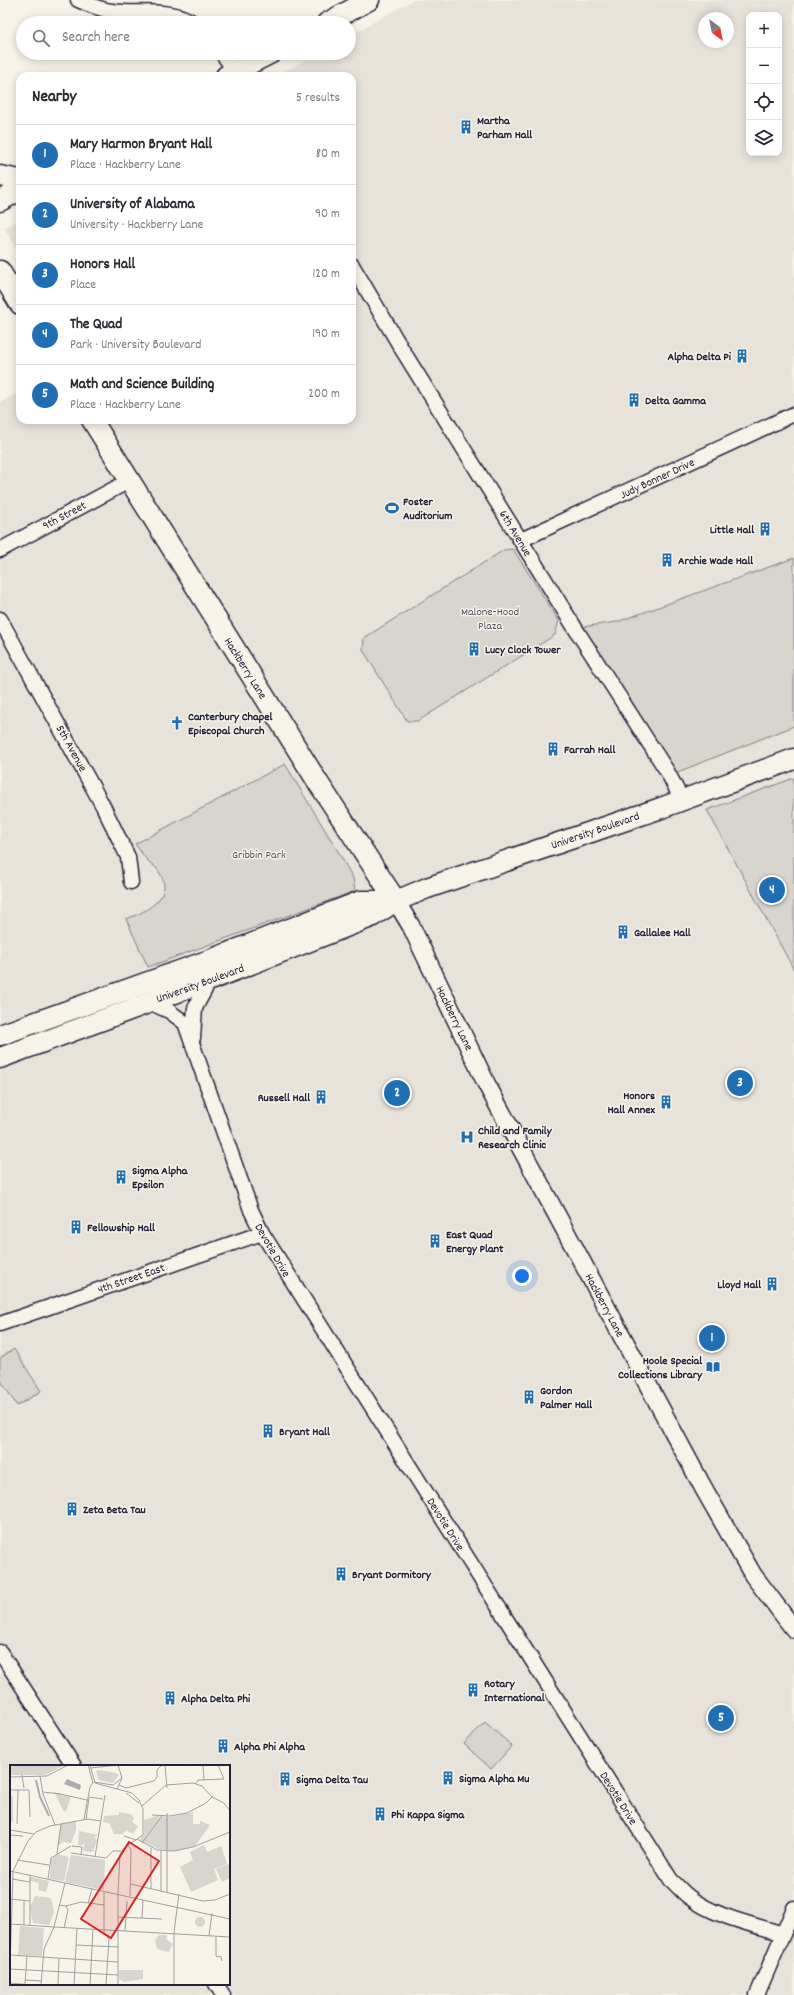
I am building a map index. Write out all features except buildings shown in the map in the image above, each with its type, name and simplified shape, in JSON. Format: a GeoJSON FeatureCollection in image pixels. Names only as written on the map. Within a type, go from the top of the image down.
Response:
{"type":"FeatureCollection","features":[{"type":"Feature","properties":{"kind":"main road"},"geometry":{"type":"LineString","coordinates":[[340,16],[369,0]]}},
{"type":"Feature","properties":{"kind":"main road"},"geometry":{"type":"LineString","coordinates":[[237,72],[258,60]]}},
{"type":"Feature","properties":{"kind":"main road"},"geometry":{"type":"LineString","coordinates":[[0,176],[16,179]]}},
{"type":"Feature","properties":{"kind":"main road"},"geometry":{"type":"LineString","coordinates":[[0,201],[16,192]]}},
{"type":"Feature","properties":{"kind":"main road"},"geometry":{"type":"LineString","coordinates":[[0,271],[16,297]]}},
{"type":"Feature","properties":{"kind":"main road","name":"Hackberry Lane"},"geometry":{"type":"LineString","coordinates":[[94,424],[319,784],[396,901]]}},
{"type":"Feature","properties":{"kind":"main road","name":"University Boulevard"},"geometry":{"type":"LineString","coordinates":[[0,1058],[210,980],[371,917],[396,901],[794,759]]}},
{"type":"Feature","properties":{"kind":"main road","name":"University Boulevard"},"geometry":{"type":"LineString","coordinates":[[0,1036],[210,960],[361,900],[396,901]]}},
{"type":"Feature","properties":{"kind":"street"},"geometry":{"type":"LineString","coordinates":[[78,0],[91,6],[110,11],[169,14],[177,16]]}},
{"type":"Feature","properties":{"kind":"street"},"geometry":{"type":"LineString","coordinates":[[226,60],[232,72]]}},
{"type":"Feature","properties":{"kind":"street","name":"6th Avenue"},"geometry":{"type":"LineString","coordinates":[[356,272],[403,351],[667,771],[682,800]]}},
{"type":"Feature","properties":{"kind":"street","name":"Judy Bonner Drive"},"geometry":{"type":"LineString","coordinates":[[521,540],[794,414]]}},
{"type":"Feature","properties":{"kind":"street","name":"9th Street"},"geometry":{"type":"LineString","coordinates":[[0,550],[129,481]]}},
{"type":"Feature","properties":{"kind":"street","name":"5th Avenue"},"geometry":{"type":"LineString","coordinates":[[0,619],[103,806],[128,857],[131,882]]}},
{"type":"Feature","properties":{"kind":"street","name":"Hackberry Lane"},"geometry":{"type":"LineString","coordinates":[[396,901],[411,926],[488,1085],[704,1489],[753,1575],[794,1629]]}},
{"type":"Feature","properties":{"kind":"street","name":"Devotie Drive"},"geometry":{"type":"LineString","coordinates":[[193,1042],[196,1008],[210,980]]}},
{"type":"Feature","properties":{"kind":"street","name":"Devotie Drive"},"geometry":{"type":"LineString","coordinates":[[149,1002],[169,1011],[185,1023],[193,1042],[217,1116],[251,1210],[262,1233],[671,1880],[689,1897],[710,1910],[730,1918],[783,1934]]}},
{"type":"Feature","properties":{"kind":"street","name":"4th Street East"},"geometry":{"type":"LineString","coordinates":[[0,1324],[262,1233]]}},
{"type":"Feature","properties":{"kind":"street"},"geometry":{"type":"LineString","coordinates":[[0,1652],[73,1765]]}},
{"type":"Feature","properties":{"kind":"street"},"geometry":{"type":"LineString","coordinates":[[757,1995],[794,1908]]}},
{"type":"Feature","properties":{"kind":"street"},"geometry":{"type":"LineString","coordinates":[[217,1985],[223,1995]]}},
{"type":"Feature","properties":{"kind":"shaded area"},"geometry":{"type":"Polygon","coordinates":[[[413,0],[794,0],[794,1995],[0,1995],[0,403],[16,393],[16,424],[356,424],[356,72],[283,72],[305,60],[356,60],[356,32],[413,0]]]}},
{"type":"Feature","properties":{"kind":"shaded area"},"geometry":{"type":"Polygon","coordinates":[[[16,221],[16,247],[4,228],[16,221]]]}},
{"type":"Feature","properties":{"kind":"green space","name":"Malone-Hood Plaza"},"geometry":{"type":"Polygon","coordinates":[[[513,549],[559,621],[555,635],[418,721],[407,721],[363,650],[364,638],[504,550],[513,549]]]}},
{"type":"Feature","properties":{"kind":"green space"},"geometry":{"type":"Polygon","coordinates":[[[794,558],[794,726],[670,775],[575,628],[617,622],[794,558]]]}},
{"type":"Feature","properties":{"kind":"green space","name":"Gribbin Park"},"geometry":{"type":"Polygon","coordinates":[[[285,764],[353,878],[355,891],[148,967],[126,919],[151,907],[162,894],[164,887],[163,878],[157,869],[147,860],[135,844],[285,764]]]}},
{"type":"Feature","properties":{"kind":"green space"},"geometry":{"type":"Polygon","coordinates":[[[794,778],[794,970],[707,810],[794,778]]]}},
{"type":"Feature","properties":{"kind":"green space"},"geometry":{"type":"Polygon","coordinates":[[[14,1349],[41,1391],[17,1406],[0,1379],[0,1358],[14,1349]]]}},
{"type":"Feature","properties":{"kind":"green space"},"geometry":{"type":"Polygon","coordinates":[[[485,1722],[512,1746],[491,1769],[464,1744],[485,1722]]]}},
{"type":"Feature","properties":{"kind":"place","name":"Martha Parham Hall"},"geometry":{"type":"Point","coordinates":[466,127]}},
{"type":"Feature","properties":{"kind":"place","name":"Alpha Delta Pi"},"geometry":{"type":"Point","coordinates":[742,356]}},
{"type":"Feature","properties":{"kind":"place","name":"Delta Gamma"},"geometry":{"type":"Point","coordinates":[634,400]}},
{"type":"Feature","properties":{"kind":"place","name":"Foster Auditorium"},"geometry":{"type":"Point","coordinates":[392,508]}},
{"type":"Feature","properties":{"kind":"place","name":"Little Hall"},"geometry":{"type":"Point","coordinates":[765,529]}},
{"type":"Feature","properties":{"kind":"place","name":"Archie Wade Hall"},"geometry":{"type":"Point","coordinates":[667,560]}},
{"type":"Feature","properties":{"kind":"place","name":"Lucy Clock Tower"},"geometry":{"type":"Point","coordinates":[474,649]}},
{"type":"Feature","properties":{"kind":"place","name":"Canterbury Chapel Episcopal Church"},"geometry":{"type":"Point","coordinates":[177,723]}},
{"type":"Feature","properties":{"kind":"place","name":"Farrah Hall"},"geometry":{"type":"Point","coordinates":[553,749]}},
{"type":"Feature","properties":{"kind":"place","name":"The Quad"},"geometry":{"type":"Point","coordinates":[772,890]}},
{"type":"Feature","properties":{"kind":"place","name":"Gallalee Hall"},"geometry":{"type":"Point","coordinates":[623,932]}},
{"type":"Feature","properties":{"kind":"place","name":"Honors Hall"},"geometry":{"type":"Point","coordinates":[740,1083]}},
{"type":"Feature","properties":{"kind":"place","name":"University of Alabama"},"geometry":{"type":"Point","coordinates":[397,1093]}},
{"type":"Feature","properties":{"kind":"place","name":"Russell Hall"},"geometry":{"type":"Point","coordinates":[321,1097]}},
{"type":"Feature","properties":{"kind":"place","name":"Honors Hall Annex"},"geometry":{"type":"Point","coordinates":[666,1102]}},
{"type":"Feature","properties":{"kind":"place","name":"Child and Family Research Clinic"},"geometry":{"type":"Point","coordinates":[467,1137]}},
{"type":"Feature","properties":{"kind":"place","name":"Sigma Alpha Epsilon"},"geometry":{"type":"Point","coordinates":[121,1177]}},
{"type":"Feature","properties":{"kind":"place","name":"Fellowship Hall"},"geometry":{"type":"Point","coordinates":[76,1227]}},
{"type":"Feature","properties":{"kind":"place","name":"East Quad Energy Plant"},"geometry":{"type":"Point","coordinates":[435,1241]}},
{"type":"Feature","properties":{"kind":"place","name":"Lloyd Hall"},"geometry":{"type":"Point","coordinates":[772,1284]}},
{"type":"Feature","properties":{"kind":"place","name":"Mary Harmon Bryant Hall"},"geometry":{"type":"Point","coordinates":[712,1338]}},
{"type":"Feature","properties":{"kind":"place","name":"Hoole Special Collections Library"},"geometry":{"type":"Point","coordinates":[713,1367]}},
{"type":"Feature","properties":{"kind":"place","name":"Gordon Palmer Hall"},"geometry":{"type":"Point","coordinates":[529,1397]}},
{"type":"Feature","properties":{"kind":"place","name":"Bryant Hall"},"geometry":{"type":"Point","coordinates":[268,1431]}},
{"type":"Feature","properties":{"kind":"place","name":"Zeta Beta Tau"},"geometry":{"type":"Point","coordinates":[72,1509]}},
{"type":"Feature","properties":{"kind":"place","name":"Bryant Dormitory"},"geometry":{"type":"Point","coordinates":[341,1574]}},
{"type":"Feature","properties":{"kind":"place","name":"Rotary International"},"geometry":{"type":"Point","coordinates":[473,1690]}},
{"type":"Feature","properties":{"kind":"place","name":"Alpha Delta Phi"},"geometry":{"type":"Point","coordinates":[170,1698]}},
{"type":"Feature","properties":{"kind":"place","name":"Math and Science Building"},"geometry":{"type":"Point","coordinates":[721,1718]}},
{"type":"Feature","properties":{"kind":"place","name":"Alpha Phi Alpha"},"geometry":{"type":"Point","coordinates":[223,1746]}},
{"type":"Feature","properties":{"kind":"place","name":"Sigma Alpha Mu"},"geometry":{"type":"Point","coordinates":[448,1778]}},
{"type":"Feature","properties":{"kind":"place","name":"Sigma Delta Tau"},"geometry":{"type":"Point","coordinates":[285,1779]}},
{"type":"Feature","properties":{"kind":"place","name":"Phi Kappa Sigma"},"geometry":{"type":"Point","coordinates":[380,1814]}}]}
